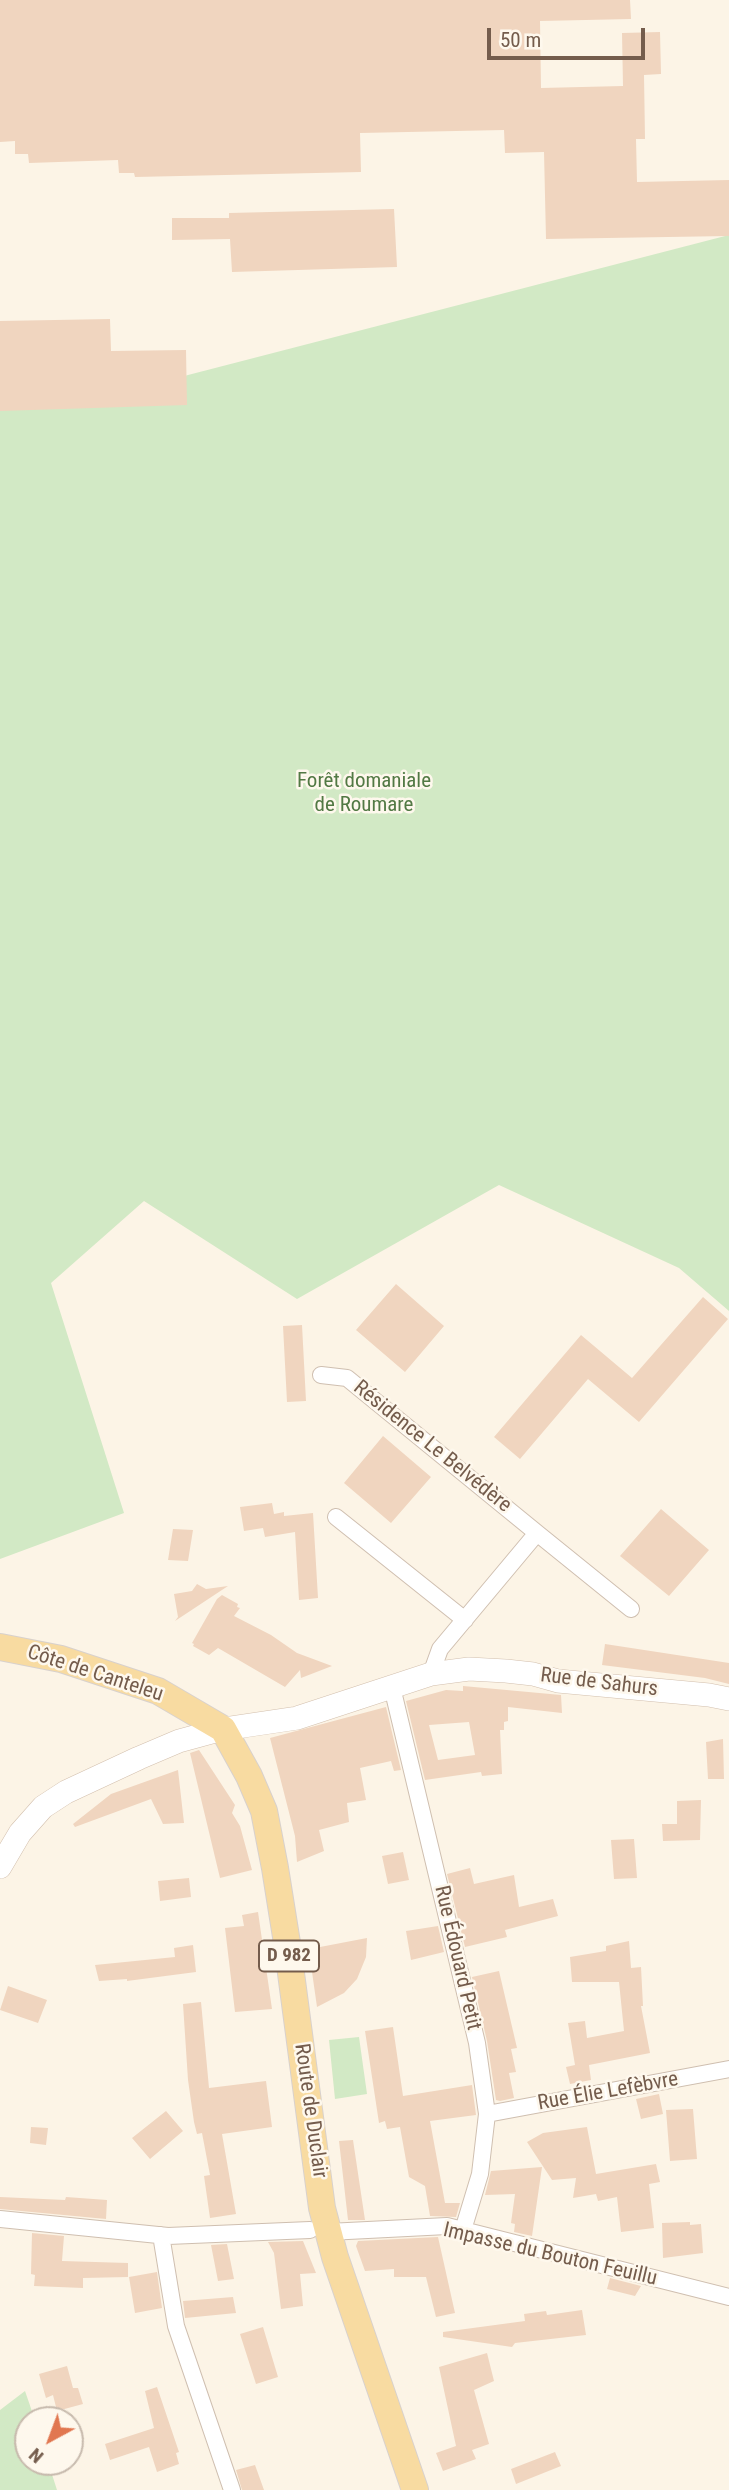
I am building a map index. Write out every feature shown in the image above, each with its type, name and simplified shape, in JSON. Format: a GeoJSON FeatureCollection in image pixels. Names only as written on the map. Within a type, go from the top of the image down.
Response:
{"type":"FeatureCollection","features":[{"type":"Feature","properties":{"kind":"main road","name":"Côte de Canteleu"},"geometry":{"type":"LineString","coordinates":[[0,1647],[61,1660],[159,1691],[223,1729]]}},
{"type":"Feature","properties":{"kind":"main road","name":"Route de Duclair"},"geometry":{"type":"LineString","coordinates":[[223,1729],[249,1776],[264,1811],[287,1943],[322,2208],[319,2231],[415,2490]]}},
{"type":"Feature","properties":{"kind":"street","name":"Résidence Le Belvédère"},"geometry":{"type":"LineString","coordinates":[[321,1375],[347,1378],[631,1609]]}},
{"type":"Feature","properties":{"kind":"street"},"geometry":{"type":"LineString","coordinates":[[336,1517],[465,1620]]}},
{"type":"Feature","properties":{"kind":"street"},"geometry":{"type":"LineString","coordinates":[[431,1674],[440,1649],[537,1533]]}},
{"type":"Feature","properties":{"kind":"street","name":"Rue de Sahurs"},"geometry":{"type":"LineString","coordinates":[[0,1867],[6,1853],[26,1825],[43,1807],[66,1792],[179,1741],[223,1729],[297,1718],[431,1674],[469,1669],[533,1674],[558,1681],[729,1699]]}},
{"type":"Feature","properties":{"kind":"street","name":"Rue Édouard Petit"},"geometry":{"type":"LineString","coordinates":[[392,1687],[477,2043],[487,2114],[480,2174],[463,2230]]}},
{"type":"Feature","properties":{"kind":"street","name":"Rue Élie Lefèbvre"},"geometry":{"type":"LineString","coordinates":[[487,2114],[729,2069]]}},
{"type":"Feature","properties":{"kind":"street","name":"Impasse du Bouton Feuillu"},"geometry":{"type":"LineString","coordinates":[[0,2219],[161,2235],[447,2226],[729,2297]]}},
{"type":"Feature","properties":{"kind":"street"},"geometry":{"type":"LineString","coordinates":[[161,2235],[176,2326],[232,2490]]}},
{"type":"Feature","properties":{"kind":"green space","name":"Forêt domaniale de Roumare"},"geometry":{"type":"Polygon","coordinates":[[[729,235],[729,1311],[679,1268],[499,1185],[297,1299],[144,1201],[51,1283],[124,1513],[0,1559],[0,403],[76,404],[729,235]]]}},
{"type":"Feature","properties":{"kind":"green space"},"geometry":{"type":"Polygon","coordinates":[[[359,2037],[367,2094],[335,2099],[329,2040],[359,2037]]]}},
{"type":"Feature","properties":{"kind":"green space"},"geometry":{"type":"Polygon","coordinates":[[[25,2391],[30,2406],[14,2406],[14,2476],[52,2476],[57,2490],[0,2490],[0,2410],[25,2391]]]}},
{"type":"Feature","properties":{"kind":"building"},"geometry":{"type":"Polygon","coordinates":[[[0,0],[630,0],[631,19],[540,21],[541,88],[623,86],[622,33],[660,32],[661,74],[644,75],[645,139],[636,139],[637,182],[729,180],[729,236],[546,239],[544,152],[505,153],[504,130],[360,133],[361,172],[135,177],[134,173],[119,173],[118,160],[29,163],[28,154],[15,154],[15,141],[0,142],[0,0]]]}},
{"type":"Feature","properties":{"kind":"building"},"geometry":{"type":"Polygon","coordinates":[[[394,209],[397,267],[232,272],[230,239],[172,240],[172,218],[229,218],[229,213],[394,209]]]}},
{"type":"Feature","properties":{"kind":"building"},"geometry":{"type":"Polygon","coordinates":[[[110,319],[111,351],[186,350],[187,405],[0,411],[0,321],[110,319]]]}},
{"type":"Feature","properties":{"kind":"building"},"geometry":{"type":"Polygon","coordinates":[[[396,1284],[444,1326],[405,1372],[356,1330],[396,1284]]]}},
{"type":"Feature","properties":{"kind":"building"},"geometry":{"type":"Polygon","coordinates":[[[703,1297],[728,1319],[639,1422],[588,1379],[520,1459],[494,1437],[581,1335],[632,1378],[703,1297]]]}},
{"type":"Feature","properties":{"kind":"building"},"geometry":{"type":"Polygon","coordinates":[[[302,1325],[306,1401],[287,1402],[283,1326],[302,1325]]]}},
{"type":"Feature","properties":{"kind":"building"},"geometry":{"type":"Polygon","coordinates":[[[383,1436],[431,1477],[391,1523],[344,1483],[383,1436]]]}},
{"type":"Feature","properties":{"kind":"building"},"geometry":{"type":"Polygon","coordinates":[[[272,1503],[274,1514],[284,1512],[284,1516],[313,1513],[318,1598],[299,1600],[295,1532],[265,1537],[263,1528],[244,1531],[240,1507],[272,1503]]]}},
{"type":"Feature","properties":{"kind":"building"},"geometry":{"type":"Polygon","coordinates":[[[661,1509],[709,1550],[669,1596],[620,1556],[661,1509]]]}},
{"type":"Feature","properties":{"kind":"building"},"geometry":{"type":"Polygon","coordinates":[[[173,1529],[193,1530],[188,1561],[168,1560],[173,1529]]]}},
{"type":"Feature","properties":{"kind":"building"},"geometry":{"type":"Polygon","coordinates":[[[197,1584],[206,1589],[228,1586],[175,1621],[178,1617],[174,1594],[192,1591],[197,1584]]]}},
{"type":"Feature","properties":{"kind":"building"},"geometry":{"type":"Polygon","coordinates":[[[222,1595],[238,1604],[237,1607],[240,1608],[234,1616],[271,1635],[297,1653],[332,1666],[301,1678],[300,1670],[285,1687],[218,1648],[209,1655],[193,1646],[192,1643],[217,1599],[222,1595]]]}},
{"type":"Feature","properties":{"kind":"building"},"geometry":{"type":"Polygon","coordinates":[[[605,1644],[729,1663],[729,1684],[705,1678],[602,1665],[605,1644]]]}},
{"type":"Feature","properties":{"kind":"building"},"geometry":{"type":"Polygon","coordinates":[[[463,1686],[561,1695],[562,1713],[508,1707],[508,1721],[504,1722],[504,1730],[500,1730],[502,1774],[482,1776],[481,1772],[425,1780],[406,1701],[446,1690],[463,1691],[463,1686]],[[469,1722],[429,1725],[438,1760],[475,1755],[469,1722]]]}},
{"type":"Feature","properties":{"kind":"building"},"geometry":{"type":"Polygon","coordinates":[[[386,1707],[401,1770],[394,1771],[391,1761],[360,1768],[366,1800],[347,1803],[349,1822],[319,1830],[324,1851],[297,1862],[295,1836],[270,1738],[386,1707]]]}},
{"type":"Feature","properties":{"kind":"building"},"geometry":{"type":"Polygon","coordinates":[[[723,1739],[724,1779],[708,1779],[706,1742],[723,1739]]]}},
{"type":"Feature","properties":{"kind":"building"},"geometry":{"type":"Polygon","coordinates":[[[199,1750],[235,1805],[232,1813],[240,1826],[252,1870],[220,1878],[190,1753],[199,1750]]]}},
{"type":"Feature","properties":{"kind":"building"},"geometry":{"type":"Polygon","coordinates":[[[178,1770],[184,1823],[163,1824],[151,1799],[75,1827],[73,1824],[111,1794],[178,1770]]]}},
{"type":"Feature","properties":{"kind":"building"},"geometry":{"type":"Polygon","coordinates":[[[701,1800],[700,1840],[663,1841],[662,1824],[677,1824],[677,1801],[701,1800]]]}},
{"type":"Feature","properties":{"kind":"building"},"geometry":{"type":"Polygon","coordinates":[[[634,1839],[637,1878],[614,1879],[611,1840],[634,1839]]]}},
{"type":"Feature","properties":{"kind":"building"},"geometry":{"type":"Polygon","coordinates":[[[403,1852],[409,1880],[388,1884],[382,1856],[403,1852]]]}},
{"type":"Feature","properties":{"kind":"building"},"geometry":{"type":"Polygon","coordinates":[[[470,1868],[474,1884],[514,1875],[519,1907],[553,1899],[558,1916],[505,1930],[507,1937],[465,1947],[447,1874],[470,1868]]]}},
{"type":"Feature","properties":{"kind":"building"},"geometry":{"type":"Polygon","coordinates":[[[189,1878],[191,1897],[160,1901],[158,1881],[189,1878]]]}},
{"type":"Feature","properties":{"kind":"building"},"geometry":{"type":"Polygon","coordinates":[[[258,1912],[272,2009],[235,2012],[225,1928],[244,1926],[242,1915],[258,1912]]]}},
{"type":"Feature","properties":{"kind":"building"},"geometry":{"type":"Polygon","coordinates":[[[438,1926],[444,1952],[411,1960],[406,1931],[438,1926]]]}},
{"type":"Feature","properties":{"kind":"building"},"geometry":{"type":"Polygon","coordinates":[[[367,1938],[366,1957],[357,1979],[344,1993],[317,2007],[311,1965],[320,1947],[367,1938]]]}},
{"type":"Feature","properties":{"kind":"building"},"geometry":{"type":"Polygon","coordinates":[[[629,1941],[631,1968],[641,1967],[641,2006],[650,2053],[589,2065],[591,2080],[570,2084],[566,2067],[575,2065],[568,2023],[585,2021],[587,2038],[624,2031],[619,1982],[572,1982],[570,1957],[606,1951],[606,1946],[629,1941]]]}},
{"type":"Feature","properties":{"kind":"building"},"geometry":{"type":"Polygon","coordinates":[[[193,1945],[196,1972],[127,1981],[99,1981],[95,1965],[175,1957],[174,1948],[193,1945]]]}},
{"type":"Feature","properties":{"kind":"building"},"geometry":{"type":"Polygon","coordinates":[[[499,1971],[517,2048],[511,2049],[516,2072],[509,2073],[514,2098],[500,2101],[496,2100],[487,2041],[472,1977],[499,1971]]]}},
{"type":"Feature","properties":{"kind":"building"},"geometry":{"type":"Polygon","coordinates":[[[8,1986],[47,2000],[38,2023],[0,2010],[8,1986]]]}},
{"type":"Feature","properties":{"kind":"building"},"geometry":{"type":"Polygon","coordinates":[[[201,2002],[209,2088],[266,2081],[272,2127],[222,2134],[236,2214],[210,2218],[204,2176],[210,2175],[202,2133],[197,2134],[194,2122],[183,2004],[201,2002]]]}},
{"type":"Feature","properties":{"kind":"building"},"geometry":{"type":"Polygon","coordinates":[[[393,2027],[403,2096],[472,2085],[476,2115],[430,2121],[445,2203],[460,2203],[456,2217],[430,2216],[425,2186],[409,2177],[400,2127],[387,2129],[385,2121],[379,2123],[365,2031],[393,2027]]]}},
{"type":"Feature","properties":{"kind":"building"},"geometry":{"type":"Polygon","coordinates":[[[659,2094],[663,2114],[641,2119],[636,2099],[659,2094]]]}},
{"type":"Feature","properties":{"kind":"building"},"geometry":{"type":"Polygon","coordinates":[[[693,2109],[697,2159],[670,2161],[666,2110],[693,2109]]]}},
{"type":"Feature","properties":{"kind":"building"},"geometry":{"type":"Polygon","coordinates":[[[166,2111],[183,2131],[150,2159],[132,2138],[166,2111]]]}},
{"type":"Feature","properties":{"kind":"building"},"geometry":{"type":"Polygon","coordinates":[[[31,2127],[48,2128],[46,2145],[30,2143],[31,2127]]]}},
{"type":"Feature","properties":{"kind":"building"},"geometry":{"type":"Polygon","coordinates":[[[587,2127],[596,2174],[656,2164],[660,2182],[649,2184],[654,2228],[621,2232],[617,2197],[598,2201],[596,2194],[573,2198],[576,2178],[552,2180],[527,2142],[543,2133],[587,2127]]]}},
{"type":"Feature","properties":{"kind":"building"},"geometry":{"type":"Polygon","coordinates":[[[353,2140],[365,2220],[348,2220],[339,2141],[353,2140]]]}},
{"type":"Feature","properties":{"kind":"building"},"geometry":{"type":"Polygon","coordinates":[[[542,2167],[532,2236],[514,2232],[515,2224],[511,2223],[515,2194],[485,2195],[491,2171],[542,2167]]]}},
{"type":"Feature","properties":{"kind":"building"},"geometry":{"type":"Polygon","coordinates":[[[0,2197],[107,2200],[106,2219],[0,2209],[0,2197]]]}},
{"type":"Feature","properties":{"kind":"building"},"geometry":{"type":"Polygon","coordinates":[[[690,2222],[690,2225],[701,2224],[703,2253],[663,2258],[662,2223],[690,2222]]]}},
{"type":"Feature","properties":{"kind":"building"},"geometry":{"type":"Polygon","coordinates":[[[32,2233],[64,2236],[62,2261],[128,2263],[128,2277],[83,2278],[83,2288],[34,2286],[35,2275],[31,2274],[32,2233]]]}},
{"type":"Feature","properties":{"kind":"building"},"geometry":{"type":"Polygon","coordinates":[[[438,2237],[455,2313],[436,2317],[426,2277],[394,2277],[394,2269],[365,2271],[356,2246],[358,2241],[438,2237]]]}},
{"type":"Feature","properties":{"kind":"building"},"geometry":{"type":"Polygon","coordinates":[[[303,2241],[316,2273],[300,2274],[303,2306],[281,2309],[274,2253],[268,2242],[303,2241]]]}},
{"type":"Feature","properties":{"kind":"building"},"geometry":{"type":"Polygon","coordinates":[[[227,2244],[234,2279],[218,2281],[211,2245],[227,2244]]]}},
{"type":"Feature","properties":{"kind":"building"},"geometry":{"type":"Polygon","coordinates":[[[157,2272],[162,2308],[135,2313],[129,2277],[157,2272]]]}},
{"type":"Feature","properties":{"kind":"building"},"geometry":{"type":"Polygon","coordinates":[[[610,2278],[641,2286],[635,2296],[607,2289],[610,2278]]]}},
{"type":"Feature","properties":{"kind":"building"},"geometry":{"type":"Polygon","coordinates":[[[233,2297],[236,2313],[185,2318],[183,2301],[233,2297]]]}},
{"type":"Feature","properties":{"kind":"building"},"geometry":{"type":"Polygon","coordinates":[[[582,2310],[586,2335],[515,2343],[512,2347],[443,2337],[443,2332],[525,2321],[524,2314],[546,2311],[547,2315],[582,2310]]]}},
{"type":"Feature","properties":{"kind":"building"},"geometry":{"type":"Polygon","coordinates":[[[263,2327],[278,2377],[256,2384],[240,2334],[263,2327]]]}},
{"type":"Feature","properties":{"kind":"building"},"geometry":{"type":"Polygon","coordinates":[[[487,2353],[494,2381],[474,2390],[489,2444],[472,2450],[476,2459],[443,2471],[436,2453],[456,2446],[439,2367],[487,2353]]]}},
{"type":"Feature","properties":{"kind":"building"},"geometry":{"type":"Polygon","coordinates":[[[67,2366],[73,2388],[78,2388],[83,2404],[56,2406],[53,2395],[46,2398],[39,2374],[67,2366]]]}},
{"type":"Feature","properties":{"kind":"building"},"geometry":{"type":"Polygon","coordinates":[[[157,2387],[179,2452],[176,2453],[179,2464],[157,2472],[149,2447],[110,2460],[105,2444],[154,2428],[145,2391],[157,2387]]]}},
{"type":"Feature","properties":{"kind":"building"},"geometry":{"type":"Polygon","coordinates":[[[555,2452],[561,2466],[516,2484],[511,2469],[555,2452]]]}},
{"type":"Feature","properties":{"kind":"building"},"geometry":{"type":"Polygon","coordinates":[[[255,2465],[264,2490],[242,2490],[236,2470],[255,2465]]]}}]}
